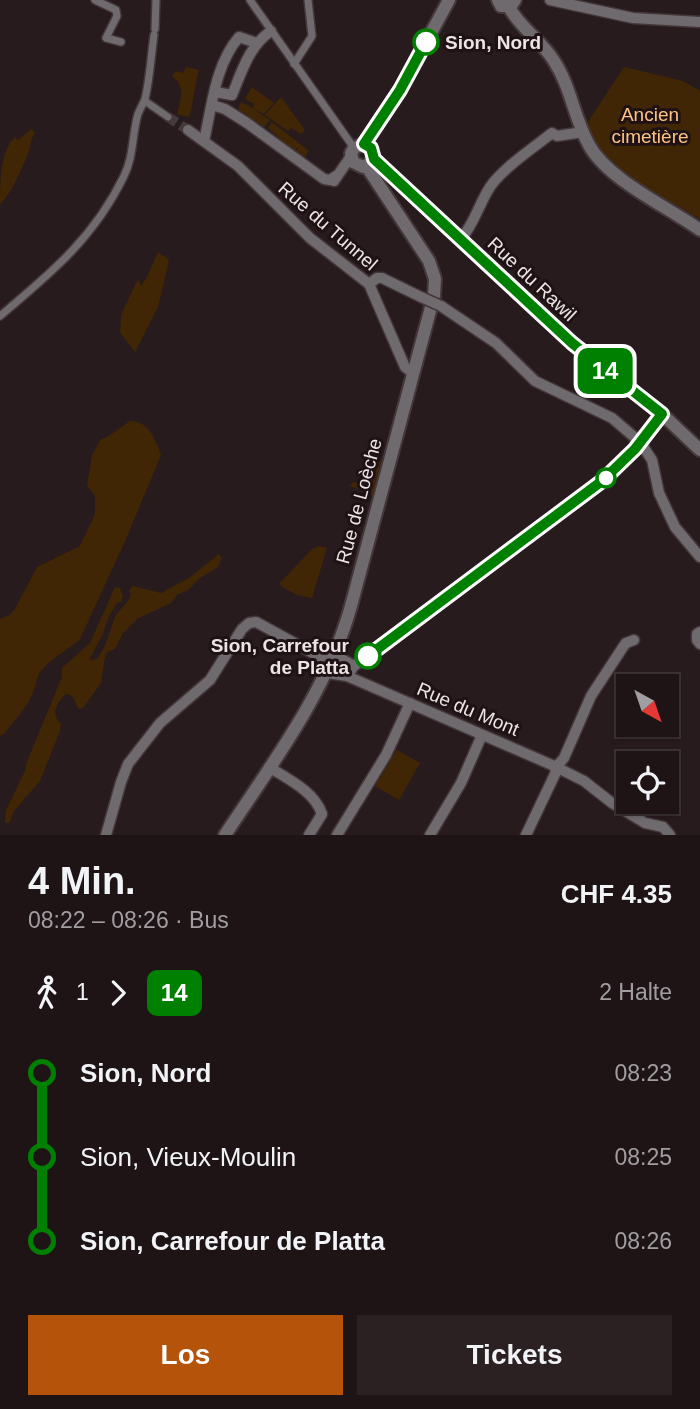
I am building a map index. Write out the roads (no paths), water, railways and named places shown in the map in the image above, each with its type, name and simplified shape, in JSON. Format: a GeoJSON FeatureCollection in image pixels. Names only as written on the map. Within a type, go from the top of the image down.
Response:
{"type":"FeatureCollection","features":[{"type":"Feature","properties":{"kind":"street"},"geometry":{"type":"LineString","coordinates":[[95,0],[116,10],[117,16],[106,37],[121,43]]}},
{"type":"Feature","properties":{"kind":"street"},"geometry":{"type":"LineString","coordinates":[[0,316],[60,265],[101,216],[125,176],[132,156],[138,114],[145,101],[156,0]]}},
{"type":"Feature","properties":{"kind":"street"},"geometry":{"type":"LineString","coordinates":[[250,0],[362,157]]}},
{"type":"Feature","properties":{"kind":"street"},"geometry":{"type":"LineString","coordinates":[[294,64],[312,36],[308,0]]}},
{"type":"Feature","properties":{"kind":"street"},"geometry":{"type":"LineString","coordinates":[[212,105],[247,122],[324,180],[336,176],[332,184],[362,157],[449,0]]}},
{"type":"Feature","properties":{"kind":"street"},"geometry":{"type":"LineString","coordinates":[[550,0],[633,18],[700,22]]}},
{"type":"Feature","properties":{"kind":"street"},"geometry":{"type":"LineString","coordinates":[[507,2],[554,59],[593,152],[622,179],[700,230]]}},
{"type":"Feature","properties":{"kind":"street"},"geometry":{"type":"LineString","coordinates":[[215,92],[232,94],[247,59],[257,43],[271,31]]}},
{"type":"Feature","properties":{"kind":"street"},"geometry":{"type":"LineString","coordinates":[[204,141],[216,81],[231,46],[239,37],[257,43]]}},
{"type":"Feature","properties":{"kind":"street"},"geometry":{"type":"LineString","coordinates":[[145,101],[168,117]]}},
{"type":"Feature","properties":{"kind":"street","name":"Rue du Tunnel"},"geometry":{"type":"LineString","coordinates":[[188,130],[238,166],[310,238],[373,281],[405,367],[413,373]]}},
{"type":"Feature","properties":{"kind":"street"},"geometry":{"type":"LineString","coordinates":[[461,239],[492,185],[506,172],[552,133],[557,136],[583,132]]}},
{"type":"Feature","properties":{"kind":"street","name":"Rue du Rawil"},"geometry":{"type":"LineString","coordinates":[[362,157],[461,239],[575,346],[662,414],[700,450]]}},
{"type":"Feature","properties":{"kind":"street","name":"Rue de Loèche"},"geometry":{"type":"LineString","coordinates":[[225,835],[310,705],[331,664],[348,617],[434,296],[434,272],[424,252],[362,157]]}},
{"type":"Feature","properties":{"kind":"street"},"geometry":{"type":"LineString","coordinates":[[373,281],[382,278],[441,306],[496,343],[535,381],[612,418],[640,442],[652,460],[659,493],[675,527],[700,557]]}},
{"type":"Feature","properties":{"kind":"street"},"geometry":{"type":"LineString","coordinates":[[347,676],[355,666],[618,468],[662,414]]}},
{"type":"Feature","properties":{"kind":"street"},"geometry":{"type":"LineString","coordinates":[[106,835],[128,764],[160,723],[209,680],[229,647],[249,623],[256,622],[331,664],[355,666]]}},
{"type":"Feature","properties":{"kind":"street"},"geometry":{"type":"LineString","coordinates":[[700,632],[697,634],[697,640],[700,643]]}},
{"type":"Feature","properties":{"kind":"street"},"geometry":{"type":"LineString","coordinates":[[526,835],[556,772],[555,768],[564,758],[591,696],[626,643],[634,640]]}},
{"type":"Feature","properties":{"kind":"street","name":"Rue du Mont"},"geometry":{"type":"LineString","coordinates":[[331,664],[347,676],[584,781],[612,803],[645,823],[663,827],[670,835]]}},
{"type":"Feature","properties":{"kind":"street"},"geometry":{"type":"LineString","coordinates":[[355,666],[367,685]]}},
{"type":"Feature","properties":{"kind":"street"},"geometry":{"type":"LineString","coordinates":[[337,835],[386,755],[410,703]]}},
{"type":"Feature","properties":{"kind":"street"},"geometry":{"type":"LineString","coordinates":[[429,835],[461,783],[482,735]]}},
{"type":"Feature","properties":{"kind":"street"},"geometry":{"type":"LineString","coordinates":[[270,767],[305,790],[320,808],[322,814],[309,835]]}},
{"type":"Feature","properties":{"kind":"tunnel"},"geometry":{"type":"LineString","coordinates":[[168,117],[188,130]]}},
{"type":"Feature","properties":{"kind":"place","name":"Sion, Nord"},"geometry":{"type":"Point","coordinates":[426,42]}},
{"type":"Feature","properties":{"kind":"place","name":"Sion, Carrefour de Platta"},"geometry":{"type":"Point","coordinates":[368,656]}},
{"type":"Feature","properties":{"kind":"park label","name":"Ancien cimetière"},"geometry":{"type":"Point","coordinates":[650,125]}}]}
